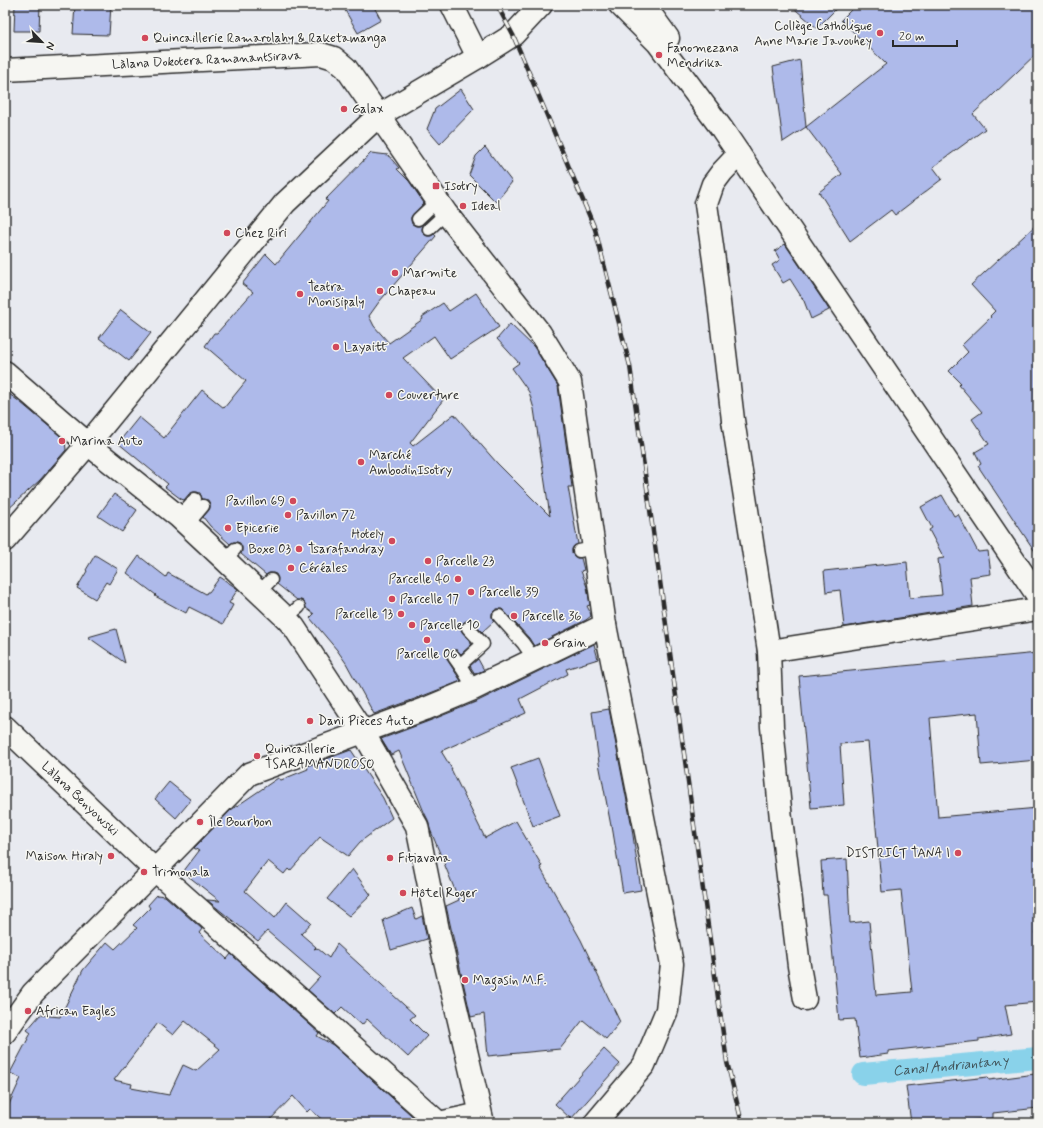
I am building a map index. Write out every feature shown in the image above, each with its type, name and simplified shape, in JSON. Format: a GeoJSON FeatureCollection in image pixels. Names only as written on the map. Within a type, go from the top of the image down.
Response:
{"type":"FeatureCollection","features":[{"type":"Feature","properties":{"kind":"street"},"geometry":{"type":"LineString","coordinates":[[452,5],[478,57]]}},
{"type":"Feature","properties":{"kind":"street"},"geometry":{"type":"LineString","coordinates":[[5,540],[88,444],[285,203],[378,116],[513,35],[541,5]]}},
{"type":"Feature","properties":{"kind":"street"},"geometry":{"type":"LineString","coordinates":[[620,5],[658,43],[722,129],[1038,596]]}},
{"type":"Feature","properties":{"kind":"street"},"geometry":{"type":"LineString","coordinates":[[644,5],[701,79],[722,129]]}},
{"type":"Feature","properties":{"kind":"street","name":"Làlana Dokotera Ramanantsirava"},"geometry":{"type":"LineString","coordinates":[[5,70],[322,54],[334,58],[346,68],[442,207],[540,333],[570,382],[587,550],[593,584],[605,625],[672,964],[667,1010],[644,1065],[595,1123]]}},
{"type":"Feature","properties":{"kind":"street"},"geometry":{"type":"LineString","coordinates":[[739,154],[713,184],[706,204],[733,420],[769,651],[772,727],[779,804],[799,966],[805,999]]}},
{"type":"Feature","properties":{"kind":"street"},"geometry":{"type":"LineString","coordinates":[[5,372],[88,444],[183,521],[230,555],[265,586],[292,613],[294,627],[363,732],[417,826],[439,935],[480,1120],[439,1123]]}},
{"type":"Feature","properties":{"kind":"street"},"geometry":{"type":"LineString","coordinates":[[769,651],[1038,609]]}},
{"type":"Feature","properties":{"kind":"street"},"geometry":{"type":"LineString","coordinates":[[5,1032],[33,993],[249,774],[473,689],[605,625]]}},
{"type":"Feature","properties":{"kind":"street","name":"Làlana Benyowski"},"geometry":{"type":"LineString","coordinates":[[5,727],[155,870],[439,1123]]}},
{"type":"Feature","properties":{"kind":"lane"},"geometry":{"type":"LineString","coordinates":[[418,219],[442,207]]}},
{"type":"Feature","properties":{"kind":"lane"},"geometry":{"type":"LineString","coordinates":[[429,229],[442,207]]}},
{"type":"Feature","properties":{"kind":"lane"},"geometry":{"type":"LineString","coordinates":[[183,521],[199,503]]}},
{"type":"Feature","properties":{"kind":"lane"},"geometry":{"type":"LineString","coordinates":[[499,616],[523,643],[535,660]]}},
{"type":"Feature","properties":{"kind":"lane"},"geometry":{"type":"LineString","coordinates":[[468,628],[482,644],[457,661],[471,682],[473,689]]}},
{"type":"Feature","properties":{"kind":"building"},"geometry":{"type":"Polygon","coordinates":[[[15,5],[40,5],[39,31],[14,31],[15,5]]]}},
{"type":"Feature","properties":{"kind":"building"},"geometry":{"type":"Polygon","coordinates":[[[75,5],[111,5],[109,35],[73,34],[75,5]]]}},
{"type":"Feature","properties":{"kind":"building"},"geometry":{"type":"Polygon","coordinates":[[[342,5],[373,5],[381,20],[358,33],[342,5]]]}},
{"type":"Feature","properties":{"kind":"building"},"geometry":{"type":"Polygon","coordinates":[[[790,5],[840,5],[817,28],[790,5]]]}},
{"type":"Feature","properties":{"kind":"building"},"geometry":{"type":"Polygon","coordinates":[[[856,5],[1038,5],[1038,52],[973,114],[985,129],[933,167],[942,179],[895,215],[891,210],[850,241],[819,192],[842,174],[806,127],[886,64],[841,20],[856,5]]]}},
{"type":"Feature","properties":{"kind":"building"},"geometry":{"type":"Polygon","coordinates":[[[800,60],[806,127],[783,142],[773,67],[800,60]]]}},
{"type":"Feature","properties":{"kind":"building"},"geometry":{"type":"Polygon","coordinates":[[[461,89],[474,109],[440,144],[427,129],[435,109],[461,89]]]}},
{"type":"Feature","properties":{"kind":"building"},"geometry":{"type":"Polygon","coordinates":[[[485,147],[512,182],[496,202],[469,175],[476,156],[485,147]]]}},
{"type":"Feature","properties":{"kind":"building","name":"Marché AmbodinIsotry"},"geometry":{"type":"Polygon","coordinates":[[[371,153],[388,155],[399,168],[397,169],[409,181],[424,203],[411,217],[412,224],[420,226],[423,224],[422,230],[424,234],[431,236],[434,234],[436,236],[379,302],[369,316],[374,326],[389,343],[423,319],[422,317],[443,303],[449,311],[476,293],[499,327],[450,359],[434,336],[403,358],[443,400],[410,443],[413,446],[454,414],[497,463],[550,516],[534,409],[529,392],[512,368],[519,363],[497,339],[510,324],[534,347],[558,386],[572,487],[568,487],[578,544],[574,546],[572,552],[577,558],[581,558],[584,570],[581,571],[587,587],[590,605],[587,606],[591,616],[586,620],[534,646],[529,638],[502,609],[497,609],[492,613],[494,621],[482,632],[473,623],[466,621],[461,625],[461,630],[472,644],[461,654],[457,650],[453,650],[447,654],[448,661],[461,681],[374,714],[346,663],[310,618],[314,614],[306,608],[304,602],[297,600],[277,584],[278,578],[276,574],[269,573],[266,575],[241,554],[242,547],[240,543],[233,542],[230,544],[210,526],[203,517],[210,508],[208,500],[202,499],[200,493],[197,492],[189,494],[184,500],[181,499],[165,487],[168,484],[118,443],[139,417],[164,438],[202,390],[224,408],[246,381],[205,346],[214,333],[217,333],[253,292],[242,284],[266,254],[276,264],[328,201],[325,200],[371,153]]]}},
{"type":"Feature","properties":{"kind":"building"},"geometry":{"type":"Polygon","coordinates":[[[1038,223],[1038,556],[978,466],[981,464],[975,452],[989,444],[972,419],[982,412],[959,385],[961,383],[949,371],[968,352],[962,345],[991,317],[990,316],[995,311],[971,285],[1038,223]]]}},
{"type":"Feature","properties":{"kind":"building"},"geometry":{"type":"Polygon","coordinates":[[[785,244],[829,310],[811,319],[804,301],[790,279],[783,283],[772,265],[780,260],[775,251],[785,244]]]}},
{"type":"Feature","properties":{"kind":"building"},"geometry":{"type":"Polygon","coordinates":[[[121,310],[151,333],[129,361],[99,338],[121,310]]]}},
{"type":"Feature","properties":{"kind":"building"},"geometry":{"type":"Polygon","coordinates":[[[5,391],[65,440],[66,450],[40,480],[5,512],[5,500],[9,482],[5,481],[5,391]]]}},
{"type":"Feature","properties":{"kind":"building"},"geometry":{"type":"Polygon","coordinates":[[[114,494],[137,510],[122,532],[98,516],[114,494]]]}},
{"type":"Feature","properties":{"kind":"building"},"geometry":{"type":"Polygon","coordinates":[[[942,495],[954,516],[958,514],[978,552],[988,551],[991,574],[970,577],[973,606],[844,627],[840,590],[826,592],[824,571],[907,562],[910,598],[942,595],[938,559],[944,558],[929,530],[932,528],[921,507],[942,495]]]}},
{"type":"Feature","properties":{"kind":"building"},"geometry":{"type":"Polygon","coordinates":[[[95,555],[118,569],[109,584],[106,582],[95,599],[77,588],[95,555]]]}},
{"type":"Feature","properties":{"kind":"building"},"geometry":{"type":"Polygon","coordinates":[[[139,556],[166,577],[168,573],[206,594],[220,577],[238,589],[229,603],[233,605],[223,624],[189,607],[186,613],[155,596],[156,595],[127,573],[139,556]]]}},
{"type":"Feature","properties":{"kind":"building"},"geometry":{"type":"Polygon","coordinates":[[[116,629],[125,663],[88,637],[116,629]]]}},
{"type":"Feature","properties":{"kind":"building"},"geometry":{"type":"Polygon","coordinates":[[[594,644],[598,659],[566,669],[568,674],[520,699],[526,713],[441,751],[452,769],[485,838],[516,821],[542,866],[540,867],[581,940],[620,1022],[606,1039],[583,1020],[560,1049],[488,1056],[484,1014],[471,1017],[446,906],[459,900],[399,751],[391,755],[381,739],[478,701],[594,644]]]}},
{"type":"Feature","properties":{"kind":"building","name":"DISTRICT TANA I"},"geometry":{"type":"Polygon","coordinates":[[[1038,653],[1038,760],[981,765],[977,713],[930,718],[938,817],[1038,808],[1038,912],[1034,912],[1038,954],[1038,1002],[1005,1005],[1011,1034],[979,1039],[979,1041],[888,1051],[888,1054],[860,1058],[855,1019],[839,1020],[827,895],[823,895],[821,861],[847,859],[850,923],[869,921],[876,995],[912,992],[901,890],[882,892],[868,742],[840,744],[844,805],[811,808],[799,676],[1038,653]]]}},
{"type":"Feature","properties":{"kind":"building"},"geometry":{"type":"Polygon","coordinates":[[[478,659],[484,670],[475,674],[470,666],[478,659]]]}},
{"type":"Feature","properties":{"kind":"building"},"geometry":{"type":"Polygon","coordinates":[[[609,709],[631,822],[641,890],[623,893],[612,826],[599,763],[592,712],[609,709]]]}},
{"type":"Feature","properties":{"kind":"building"},"geometry":{"type":"Polygon","coordinates":[[[351,750],[383,798],[392,818],[360,842],[348,856],[320,837],[290,871],[288,869],[284,874],[268,861],[245,891],[275,918],[287,902],[311,923],[301,934],[316,947],[314,949],[317,948],[329,958],[337,944],[415,1015],[410,1019],[427,1036],[408,1057],[367,1019],[362,1025],[342,1007],[335,1014],[308,990],[320,977],[267,931],[258,941],[207,900],[220,901],[183,872],[199,851],[194,848],[231,810],[278,778],[281,780],[308,769],[307,766],[351,750]]]}},
{"type":"Feature","properties":{"kind":"building"},"geometry":{"type":"Polygon","coordinates":[[[538,758],[560,816],[533,826],[511,768],[538,758]]]}},
{"type":"Feature","properties":{"kind":"building"},"geometry":{"type":"Polygon","coordinates":[[[169,782],[191,800],[176,818],[155,799],[169,782]]]}},
{"type":"Feature","properties":{"kind":"building"},"geometry":{"type":"Polygon","coordinates":[[[352,869],[371,895],[349,916],[327,899],[352,869]]]}},
{"type":"Feature","properties":{"kind":"building"},"geometry":{"type":"Polygon","coordinates":[[[157,895],[165,896],[202,929],[199,933],[227,959],[231,954],[319,1033],[317,1036],[333,1045],[420,1123],[326,1123],[310,1109],[307,1112],[293,1096],[267,1123],[5,1123],[5,1113],[21,1078],[10,1073],[31,1033],[27,1030],[40,1015],[60,1017],[83,970],[107,942],[115,949],[137,928],[133,925],[150,908],[148,905],[157,895]],[[185,1021],[173,1035],[158,1023],[114,1080],[132,1084],[131,1088],[169,1095],[183,1065],[196,1071],[220,1049],[185,1021]]]}},
{"type":"Feature","properties":{"kind":"building"},"geometry":{"type":"Polygon","coordinates":[[[412,908],[416,919],[422,916],[427,939],[391,950],[383,920],[412,908]]]}},
{"type":"Feature","properties":{"kind":"building"},"geometry":{"type":"Polygon","coordinates":[[[604,1049],[620,1064],[571,1119],[555,1104],[604,1049]]]}},
{"type":"Feature","properties":{"kind":"building"},"geometry":{"type":"Polygon","coordinates":[[[1035,1074],[1038,1108],[993,1113],[993,1118],[949,1123],[911,1123],[906,1086],[988,1077],[989,1080],[1035,1074]]]}},
{"type":"Feature","properties":{"kind":"waterway","name":"Canal Andriantany"},"geometry":{"type":"LineString","coordinates":[[863,1074],[1038,1058]]}},
{"type":"Feature","properties":{"kind":"railway"},"geometry":{"type":"LineString","coordinates":[[497,5],[513,35],[595,229],[630,366],[727,1062],[742,1123]]}},
{"type":"Feature","properties":{"kind":"place","name":"Collège Catholique Anne Marie Javouhey"},"geometry":{"type":"Point","coordinates":[880,33]}},
{"type":"Feature","properties":{"kind":"place","name":"Quincaillerie Ramarolahy & Raketamanga"},"geometry":{"type":"Point","coordinates":[145,38]}},
{"type":"Feature","properties":{"kind":"place","name":"Fanomezana Mendrika"},"geometry":{"type":"Point","coordinates":[659,55]}},
{"type":"Feature","properties":{"kind":"place","name":"Galax"},"geometry":{"type":"Point","coordinates":[344,109]}},
{"type":"Feature","properties":{"kind":"place","name":"Isotry"},"geometry":{"type":"Point","coordinates":[436,186]}},
{"type":"Feature","properties":{"kind":"place","name":"Ideal"},"geometry":{"type":"Point","coordinates":[463,206]}},
{"type":"Feature","properties":{"kind":"place","name":"Chez Riri"},"geometry":{"type":"Point","coordinates":[227,233]}},
{"type":"Feature","properties":{"kind":"place","name":"Marmite"},"geometry":{"type":"Point","coordinates":[395,273]}},
{"type":"Feature","properties":{"kind":"place","name":"Chapeau"},"geometry":{"type":"Point","coordinates":[380,291]}},
{"type":"Feature","properties":{"kind":"place","name":"Teatra Monisipaly"},"geometry":{"type":"Point","coordinates":[300,294]}},
{"type":"Feature","properties":{"kind":"place","name":"Layaitt"},"geometry":{"type":"Point","coordinates":[336,347]}},
{"type":"Feature","properties":{"kind":"place","name":"Couverture"},"geometry":{"type":"Point","coordinates":[389,395]}},
{"type":"Feature","properties":{"kind":"place","name":"Marina Auto"},"geometry":{"type":"Point","coordinates":[62,441]}},
{"type":"Feature","properties":{"kind":"place","name":"Marché AmbodinIsotry"},"geometry":{"type":"Point","coordinates":[361,462]}},
{"type":"Feature","properties":{"kind":"place","name":"Pavillon 69"},"geometry":{"type":"Point","coordinates":[293,501]}},
{"type":"Feature","properties":{"kind":"place","name":"Pavillon 72"},"geometry":{"type":"Point","coordinates":[288,515]}},
{"type":"Feature","properties":{"kind":"place","name":"Epicerie"},"geometry":{"type":"Point","coordinates":[228,528]}},
{"type":"Feature","properties":{"kind":"place","name":"Hotely Tsarafandray"},"geometry":{"type":"Point","coordinates":[392,541]}},
{"type":"Feature","properties":{"kind":"place","name":"Boxe 03"},"geometry":{"type":"Point","coordinates":[299,549]}},
{"type":"Feature","properties":{"kind":"place","name":"Parcelle 23"},"geometry":{"type":"Point","coordinates":[428,561]}},
{"type":"Feature","properties":{"kind":"place","name":"Céréales"},"geometry":{"type":"Point","coordinates":[291,568]}},
{"type":"Feature","properties":{"kind":"place","name":"Parcelle 40"},"geometry":{"type":"Point","coordinates":[458,579]}},
{"type":"Feature","properties":{"kind":"place","name":"Parcelle 39"},"geometry":{"type":"Point","coordinates":[471,592]}},
{"type":"Feature","properties":{"kind":"place","name":"Parcelle 17"},"geometry":{"type":"Point","coordinates":[392,599]}},
{"type":"Feature","properties":{"kind":"place","name":"Parcelle 13"},"geometry":{"type":"Point","coordinates":[401,614]}},
{"type":"Feature","properties":{"kind":"place","name":"Parcelle 36"},"geometry":{"type":"Point","coordinates":[514,616]}},
{"type":"Feature","properties":{"kind":"place","name":"Parcelle 10"},"geometry":{"type":"Point","coordinates":[412,625]}},
{"type":"Feature","properties":{"kind":"place","name":"Parcelle 06"},"geometry":{"type":"Point","coordinates":[427,640]}},
{"type":"Feature","properties":{"kind":"place","name":"Grain"},"geometry":{"type":"Point","coordinates":[545,643]}},
{"type":"Feature","properties":{"kind":"place","name":"Dani Pièces Auto"},"geometry":{"type":"Point","coordinates":[310,721]}},
{"type":"Feature","properties":{"kind":"place","name":"Quincaillerie TSARAMANDROSO"},"geometry":{"type":"Point","coordinates":[257,756]}},
{"type":"Feature","properties":{"kind":"place","name":"Île Bourbon"},"geometry":{"type":"Point","coordinates":[200,822]}},
{"type":"Feature","properties":{"kind":"place","name":"DISTRICT TANA I"},"geometry":{"type":"Point","coordinates":[958,853]}},
{"type":"Feature","properties":{"kind":"place","name":"Maison Hiraly"},"geometry":{"type":"Point","coordinates":[111,856]}},
{"type":"Feature","properties":{"kind":"place","name":"Fitiavana"},"geometry":{"type":"Point","coordinates":[390,858]}},
{"type":"Feature","properties":{"kind":"place","name":"Trimonala"},"geometry":{"type":"Point","coordinates":[144,872]}},
{"type":"Feature","properties":{"kind":"place","name":"Hôtel Roger"},"geometry":{"type":"Point","coordinates":[403,893]}},
{"type":"Feature","properties":{"kind":"place","name":"Magasin M.F."},"geometry":{"type":"Point","coordinates":[465,980]}},
{"type":"Feature","properties":{"kind":"place","name":"African Eagles"},"geometry":{"type":"Point","coordinates":[28,1011]}}]}
